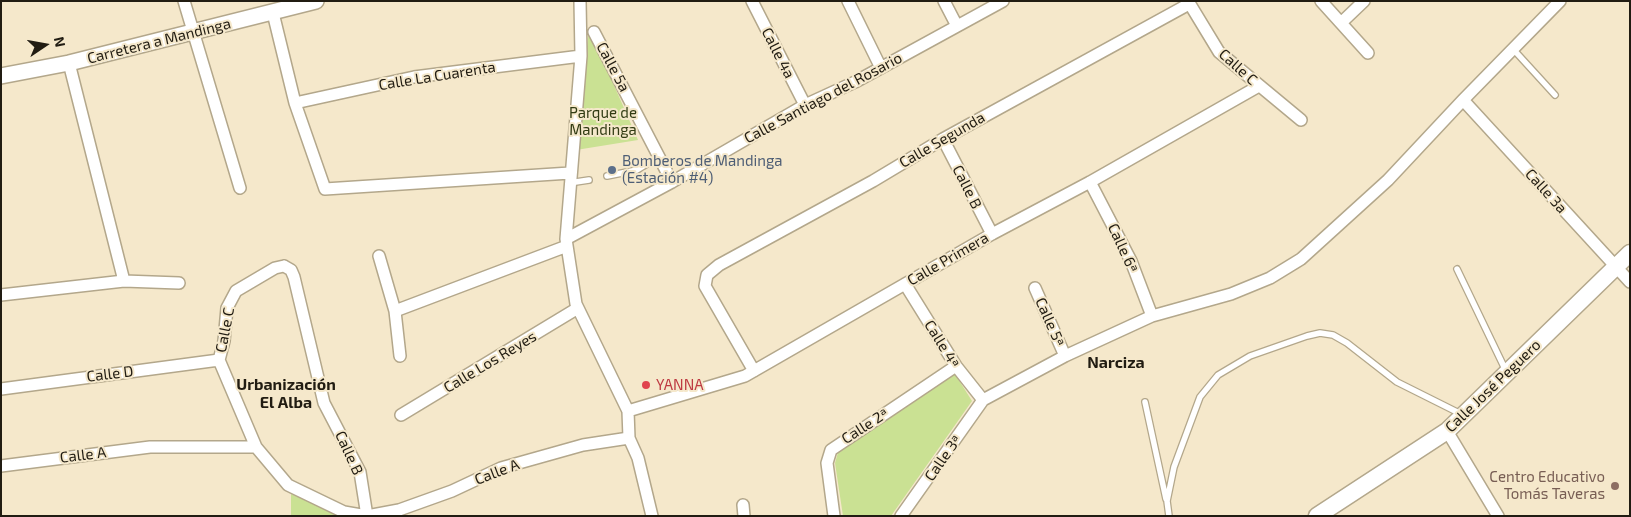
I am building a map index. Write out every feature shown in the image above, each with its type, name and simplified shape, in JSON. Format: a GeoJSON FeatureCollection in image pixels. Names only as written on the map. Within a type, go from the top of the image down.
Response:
{"type":"FeatureCollection","features":[{"type":"Feature","properties":{"kind":"main road","name":"Calle José Peguero"},"geometry":{"type":"LineString","coordinates":[[1317,516],[1447,432],[1630,253]]}},
{"type":"Feature","properties":{"kind":"street"},"geometry":{"type":"LineString","coordinates":[[184,1],[240,188]]}},
{"type":"Feature","properties":{"kind":"street","name":"Carretera a Mandinga"},"geometry":{"type":"LineString","coordinates":[[1,76],[69,63],[316,1]]}},
{"type":"Feature","properties":{"kind":"street"},"geometry":{"type":"LineString","coordinates":[[580,1],[581,56],[566,243],[578,308],[628,411],[629,438],[638,458],[652,516]]}},
{"type":"Feature","properties":{"kind":"street","name":"Calle 4a"},"geometry":{"type":"LineString","coordinates":[[752,1],[805,105]]}},
{"type":"Feature","properties":{"kind":"street"},"geometry":{"type":"LineString","coordinates":[[848,1],[881,68]]}},
{"type":"Feature","properties":{"kind":"street"},"geometry":{"type":"LineString","coordinates":[[944,1],[957,26]]}},
{"type":"Feature","properties":{"kind":"street","name":"Calle Santiago del Rosario"},"geometry":{"type":"LineString","coordinates":[[395,311],[566,243],[805,105],[881,68],[1003,1]]}},
{"type":"Feature","properties":{"kind":"street"},"geometry":{"type":"LineString","coordinates":[[1321,1],[1368,52]]}},
{"type":"Feature","properties":{"kind":"street"},"geometry":{"type":"LineString","coordinates":[[1342,22],[1364,1]]}},
{"type":"Feature","properties":{"kind":"street"},"geometry":{"type":"LineString","coordinates":[[983,400],[1065,356],[1152,316],[1231,294],[1270,278],[1301,259],[1388,180],[1560,1]]}},
{"type":"Feature","properties":{"kind":"street","name":"Calle C"},"geometry":{"type":"LineString","coordinates":[[1188,2],[1219,52],[1301,120]]}},
{"type":"Feature","properties":{"kind":"street","name":"Calle Segunda"},"geometry":{"type":"LineString","coordinates":[[754,371],[705,286],[707,275],[720,265],[873,181],[942,139],[1188,2]]}},
{"type":"Feature","properties":{"kind":"street"},"geometry":{"type":"LineString","coordinates":[[273,13],[295,103],[325,189],[570,178]]}},
{"type":"Feature","properties":{"kind":"street","name":"Calle 5a"},"geometry":{"type":"LineString","coordinates":[[594,32],[672,182]]}},
{"type":"Feature","properties":{"kind":"street","name":"Calle La Cuarenta"},"geometry":{"type":"LineString","coordinates":[[295,103],[414,77],[581,56]]}},
{"type":"Feature","properties":{"kind":"street"},"geometry":{"type":"LineString","coordinates":[[69,63],[124,282]]}},
{"type":"Feature","properties":{"kind":"street","name":"Calle Primera"},"geometry":{"type":"LineString","coordinates":[[628,411],[735,380],[754,371],[992,234],[1090,182],[1259,86]]}},
{"type":"Feature","properties":{"kind":"street","name":"Calle 3a"},"geometry":{"type":"LineString","coordinates":[[1463,100],[1630,282]]}},
{"type":"Feature","properties":{"kind":"street","name":"Calle B"},"geometry":{"type":"LineString","coordinates":[[942,139],[992,234]]}},
{"type":"Feature","properties":{"kind":"street","name":"Calle 6ª"},"geometry":{"type":"LineString","coordinates":[[1090,182],[1131,261],[1152,316]]}},
{"type":"Feature","properties":{"kind":"street"},"geometry":{"type":"LineString","coordinates":[[379,256],[395,311],[400,356]]}},
{"type":"Feature","properties":{"kind":"street","name":"Calle C"},"geometry":{"type":"LineString","coordinates":[[256,448],[219,360],[224,341],[227,308],[236,291],[275,268],[284,266]]}},
{"type":"Feature","properties":{"kind":"street","name":"Calle B"},"geometry":{"type":"LineString","coordinates":[[284,266],[291,270],[294,277],[324,403],[360,472],[367,516]]}},
{"type":"Feature","properties":{"kind":"street"},"geometry":{"type":"LineString","coordinates":[[1,295],[124,282],[179,283]]}},
{"type":"Feature","properties":{"kind":"street","name":"Calle 4ª"},"geometry":{"type":"LineString","coordinates":[[905,284],[956,366],[983,400]]}},
{"type":"Feature","properties":{"kind":"street","name":"Calle 5ª"},"geometry":{"type":"LineString","coordinates":[[1035,288],[1065,356]]}},
{"type":"Feature","properties":{"kind":"street","name":"Calle Los Reyes"},"geometry":{"type":"LineString","coordinates":[[401,415],[578,308]]}},
{"type":"Feature","properties":{"kind":"street","name":"Calle D"},"geometry":{"type":"LineString","coordinates":[[1,389],[219,360]]}},
{"type":"Feature","properties":{"kind":"street","name":"Calle 2ª"},"geometry":{"type":"LineString","coordinates":[[834,516],[827,463],[831,450],[956,366]]}},
{"type":"Feature","properties":{"kind":"street","name":"Calle 3ª"},"geometry":{"type":"LineString","coordinates":[[901,516],[983,400]]}},
{"type":"Feature","properties":{"kind":"street"},"geometry":{"type":"LineString","coordinates":[[1447,432],[1498,516]]}},
{"type":"Feature","properties":{"kind":"street","name":"Calle A"},"geometry":{"type":"LineString","coordinates":[[367,516],[380,515],[408,507],[452,491],[501,468],[583,445],[629,438]]}},
{"type":"Feature","properties":{"kind":"street","name":"Calle A"},"geometry":{"type":"LineString","coordinates":[[1,466],[150,447],[256,448]]}},
{"type":"Feature","properties":{"kind":"street"},"geometry":{"type":"LineString","coordinates":[[256,448],[288,485],[344,512],[367,516]]}},
{"type":"Feature","properties":{"kind":"lane"},"geometry":{"type":"LineString","coordinates":[[1513,49],[1555,95]]}},
{"type":"Feature","properties":{"kind":"lane"},"geometry":{"type":"LineString","coordinates":[[606,176],[637,170],[660,156]]}},
{"type":"Feature","properties":{"kind":"lane"},"geometry":{"type":"LineString","coordinates":[[570,178],[589,180]]}},
{"type":"Feature","properties":{"kind":"lane"},"geometry":{"type":"LineString","coordinates":[[1457,269],[1507,373]]}},
{"type":"Feature","properties":{"kind":"lane"},"geometry":{"type":"LineString","coordinates":[[1167,501],[1174,467],[1200,397],[1218,375],[1250,356],[1306,336],[1320,333],[1333,335],[1347,343],[1397,382],[1464,415]]}},
{"type":"Feature","properties":{"kind":"lane"},"geometry":{"type":"LineString","coordinates":[[1145,402],[1169,516]]}},
{"type":"Feature","properties":{"kind":"green space","name":"Parque de Mandinga"},"geometry":{"type":"Polygon","coordinates":[[[589,28],[638,140],[576,150],[589,28]]]}},
{"type":"Feature","properties":{"kind":"green space"},"geometry":{"type":"Polygon","coordinates":[[[955,374],[972,401],[891,516],[843,516],[835,463],[839,449],[955,374]]]}},
{"type":"Feature","properties":{"kind":"green space"},"geometry":{"type":"Polygon","coordinates":[[[291,494],[343,516],[291,516],[291,494]]]}},
{"type":"Feature","properties":{"kind":"place","name":"Bomberos de Mandinga (Estación #4)"},"geometry":{"type":"Point","coordinates":[612,170]}},
{"type":"Feature","properties":{"kind":"place","name":"YANNA"},"geometry":{"type":"Point","coordinates":[646,385]}},
{"type":"Feature","properties":{"kind":"place","name":"Centro Educativo Tomás Taveras"},"geometry":{"type":"Point","coordinates":[1615,486]}},
{"type":"Feature","properties":{"kind":"district","name":"Narciza"},"geometry":{"type":"Point","coordinates":[1116,363]}},
{"type":"Feature","properties":{"kind":"district","name":"Urbanización El Alba"},"geometry":{"type":"Point","coordinates":[286,394]}}]}
